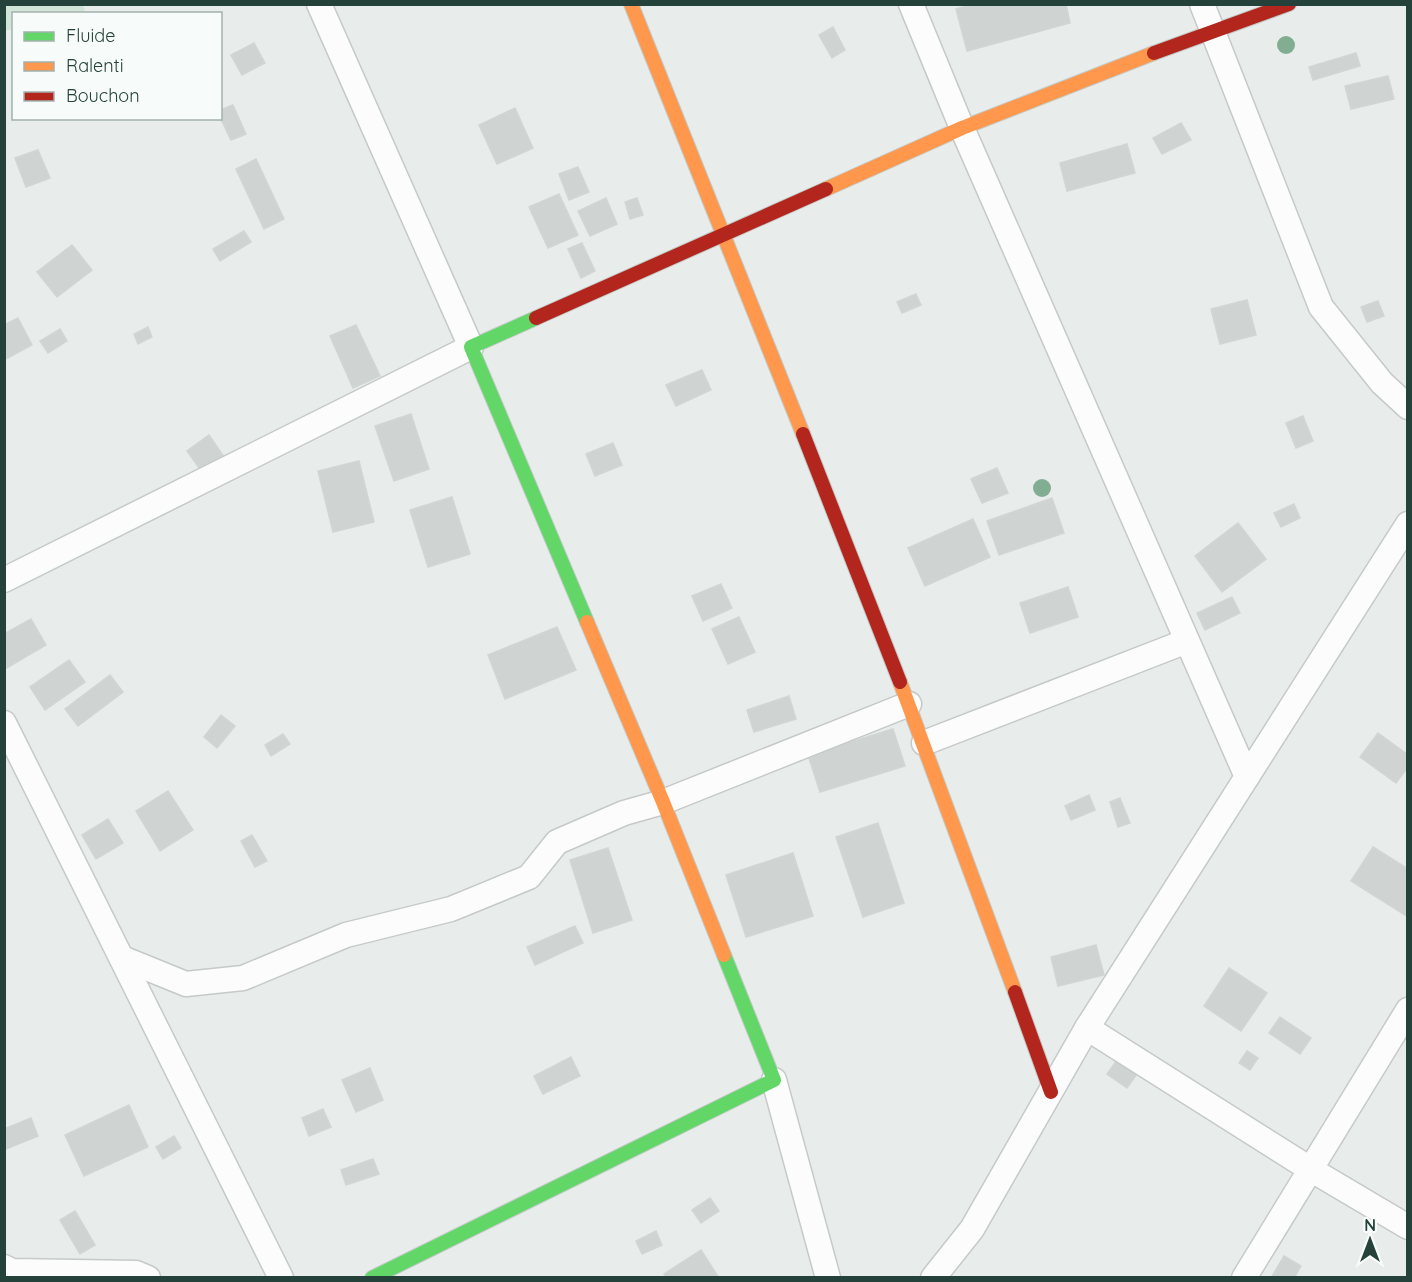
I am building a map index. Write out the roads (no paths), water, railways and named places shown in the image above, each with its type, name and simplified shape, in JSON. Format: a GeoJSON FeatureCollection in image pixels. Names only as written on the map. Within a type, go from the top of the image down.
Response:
{"type":"FeatureCollection","features":[{"type":"Feature","properties":{"kind":"street"},"geometry":{"type":"LineString","coordinates":[[319,4],[471,346],[663,802],[774,1080],[828,1278]]}},
{"type":"Feature","properties":{"kind":"street"},"geometry":{"type":"LineString","coordinates":[[631,4],[909,704],[1051,1092]]}},
{"type":"Feature","properties":{"kind":"street"},"geometry":{"type":"LineString","coordinates":[[911,4],[962,128],[1246,777]]}},
{"type":"Feature","properties":{"kind":"street"},"geometry":{"type":"LineString","coordinates":[[1202,4],[1321,308],[1382,383],[1407,407]]}},
{"type":"Feature","properties":{"kind":"street"},"geometry":{"type":"LineString","coordinates":[[4,580],[471,346],[962,128],[1212,31],[1289,4]]}},
{"type":"Feature","properties":{"kind":"street"},"geometry":{"type":"LineString","coordinates":[[933,1278],[972,1229],[1087,1028],[1407,524]]}},
{"type":"Feature","properties":{"kind":"street"},"geometry":{"type":"LineString","coordinates":[[924,743],[1187,641]]}},
{"type":"Feature","properties":{"kind":"street"},"geometry":{"type":"LineString","coordinates":[[122,958],[186,984],[243,978],[346,935],[452,909],[529,877],[557,842],[624,813],[663,802],[909,704]]}},
{"type":"Feature","properties":{"kind":"street"},"geometry":{"type":"LineString","coordinates":[[4,723],[281,1278]]}},
{"type":"Feature","properties":{"kind":"street"},"geometry":{"type":"LineString","coordinates":[[1244,1278],[1407,1010]]}},
{"type":"Feature","properties":{"kind":"street"},"geometry":{"type":"LineString","coordinates":[[1087,1028],[1310,1169],[1407,1227]]}},
{"type":"Feature","properties":{"kind":"street"},"geometry":{"type":"LineString","coordinates":[[372,1278],[774,1080]]}},
{"type":"Feature","properties":{"kind":"street"},"geometry":{"type":"LineString","coordinates":[[4,1267],[12,1272],[136,1273],[148,1278]]}}]}
